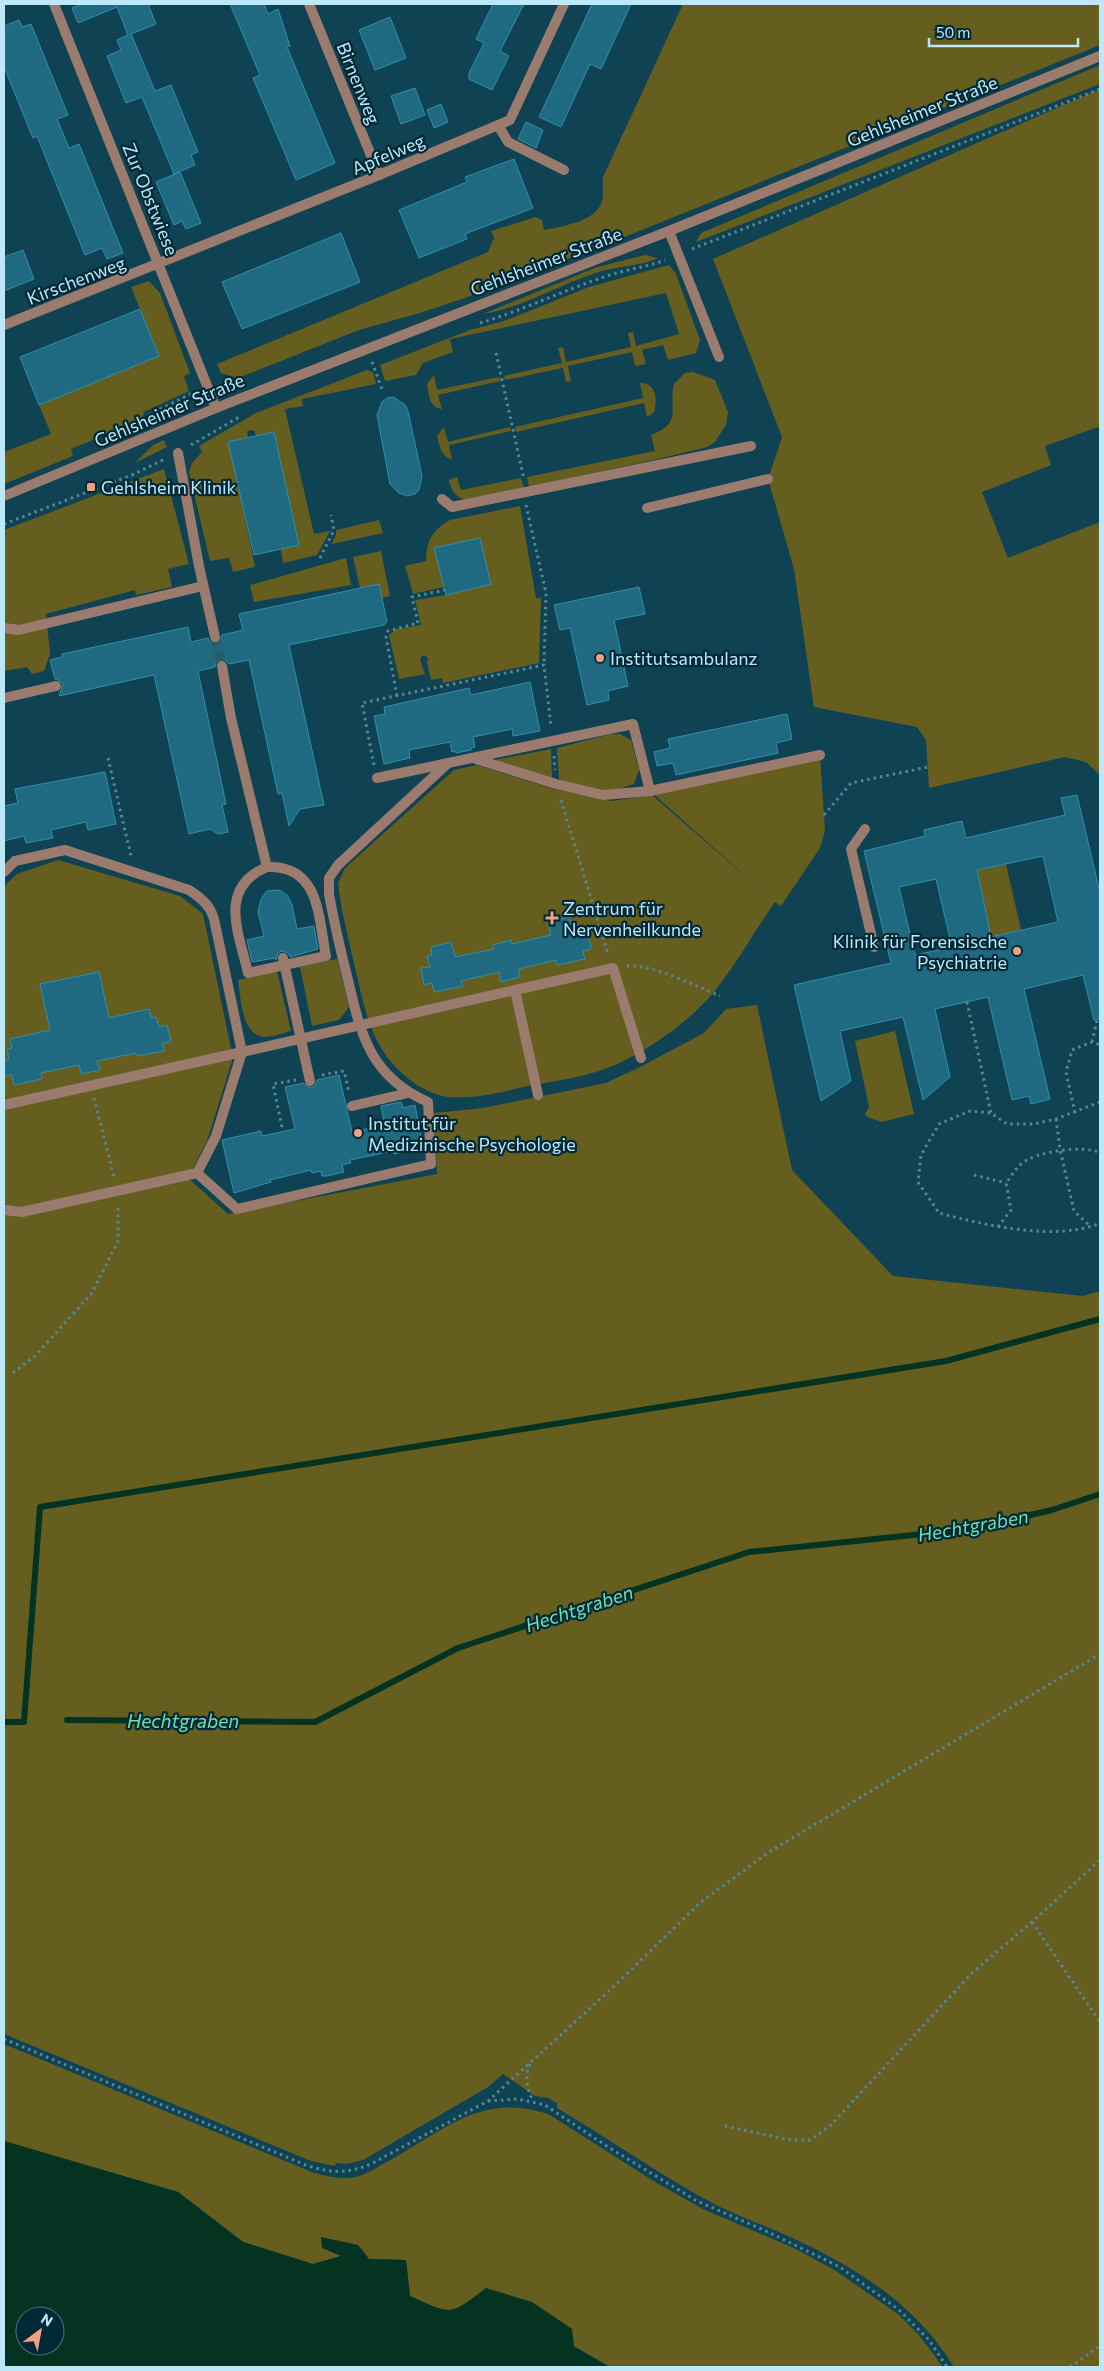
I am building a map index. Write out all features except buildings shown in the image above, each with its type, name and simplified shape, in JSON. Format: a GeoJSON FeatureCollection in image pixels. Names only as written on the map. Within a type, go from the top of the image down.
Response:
{"type":"FeatureCollection","features":[{"type":"Feature","properties":{"kind":"street","name":"Zur Obstwiese"},"geometry":{"type":"LineString","coordinates":[[54,4],[160,264],[216,408]]}},
{"type":"Feature","properties":{"kind":"street","name":"Birnenweg"},"geometry":{"type":"LineString","coordinates":[[309,4],[379,175]]}},
{"type":"Feature","properties":{"kind":"street","name":"Apfelweg"},"geometry":{"type":"LineString","coordinates":[[160,264],[510,120],[564,4]]}},
{"type":"Feature","properties":{"kind":"street","name":"Gehlsheimer Straße"},"geometry":{"type":"LineString","coordinates":[[4,496],[216,408],[669,231],[1100,56]]}},
{"type":"Feature","properties":{"kind":"street"},"geometry":{"type":"LineString","coordinates":[[498,125],[508,142],[564,170]]}},
{"type":"Feature","properties":{"kind":"street"},"geometry":{"type":"LineString","coordinates":[[669,231],[719,357]]}},
{"type":"Feature","properties":{"kind":"street","name":"Kirschenweg"},"geometry":{"type":"LineString","coordinates":[[4,325],[160,264]]}},
{"type":"Feature","properties":{"kind":"street"},"geometry":{"type":"LineString","coordinates":[[442,498],[452,507],[751,446]]}},
{"type":"Feature","properties":{"kind":"street"},"geometry":{"type":"LineString","coordinates":[[178,453],[203,586],[215,637]]}},
{"type":"Feature","properties":{"kind":"street"},"geometry":{"type":"LineString","coordinates":[[647,508],[768,480]]}},
{"type":"Feature","properties":{"kind":"street"},"geometry":{"type":"LineString","coordinates":[[4,628],[19,630],[203,586]]}},
{"type":"Feature","properties":{"kind":"street"},"geometry":{"type":"LineString","coordinates":[[222,666],[231,718],[266,867]]}},
{"type":"Feature","properties":{"kind":"street"},"geometry":{"type":"LineString","coordinates":[[4,698],[56,686]]}},
{"type":"Feature","properties":{"kind":"street"},"geometry":{"type":"LineString","coordinates":[[377,778],[633,724],[650,791]]}},
{"type":"Feature","properties":{"kind":"street"},"geometry":{"type":"LineString","coordinates":[[474,758],[556,784],[603,795],[650,791],[820,755]]}},
{"type":"Feature","properties":{"kind":"street"},"geometry":{"type":"LineString","coordinates":[[197,1173],[237,1209],[431,1164],[428,1102],[408,1093],[389,1077],[370,1053],[358,1026],[329,894],[329,878],[338,865],[446,764]]}},
{"type":"Feature","properties":{"kind":"street"},"geometry":{"type":"LineString","coordinates":[[865,829],[851,848],[874,947]]}},
{"type":"Feature","properties":{"kind":"street"},"geometry":{"type":"LineString","coordinates":[[4,872],[15,861],[65,850],[189,890],[212,909],[242,1052],[216,1136],[197,1173],[22,1212],[4,1210]]}},
{"type":"Feature","properties":{"kind":"street"},"geometry":{"type":"LineString","coordinates":[[281,866],[295,872],[307,882],[315,897],[326,956],[284,962],[248,973],[235,914],[236,898],[242,883],[253,873],[266,867],[281,866]]}},
{"type":"Feature","properties":{"kind":"street"},"geometry":{"type":"LineString","coordinates":[[284,962],[310,1081]]}},
{"type":"Feature","properties":{"kind":"street"},"geometry":{"type":"LineString","coordinates":[[4,1105],[613,968],[641,1058]]}},
{"type":"Feature","properties":{"kind":"street"},"geometry":{"type":"LineString","coordinates":[[515,990],[538,1094]]}},
{"type":"Feature","properties":{"kind":"street"},"geometry":{"type":"LineString","coordinates":[[352,1106],[408,1093]]}},
{"type":"Feature","properties":{"kind":"path"},"geometry":{"type":"LineString","coordinates":[[476,324],[508,315],[612,274],[650,266],[1100,89]]}},
{"type":"Feature","properties":{"kind":"path"},"geometry":{"type":"LineString","coordinates":[[496,353],[546,593],[544,665],[556,784],[613,968],[634,966],[674,977],[720,996]]}},
{"type":"Feature","properties":{"kind":"path"},"geometry":{"type":"LineString","coordinates":[[362,365],[381,358]]}},
{"type":"Feature","properties":{"kind":"path"},"geometry":{"type":"LineString","coordinates":[[372,361],[384,392]]}},
{"type":"Feature","properties":{"kind":"path"},"geometry":{"type":"LineString","coordinates":[[144,423],[150,414],[208,387]]}},
{"type":"Feature","properties":{"kind":"path"},"geometry":{"type":"LineString","coordinates":[[4,524],[132,475],[178,453],[244,415]]}},
{"type":"Feature","properties":{"kind":"path"},"geometry":{"type":"LineString","coordinates":[[320,558],[334,530],[332,515]]}},
{"type":"Feature","properties":{"kind":"path"},"geometry":{"type":"LineString","coordinates":[[397,696],[386,637],[388,631],[418,623],[412,596],[444,590]]}},
{"type":"Feature","properties":{"kind":"path"},"geometry":{"type":"LineString","coordinates":[[377,778],[362,703],[544,665]]}},
{"type":"Feature","properties":{"kind":"path"},"geometry":{"type":"LineString","coordinates":[[108,758],[136,874]]}},
{"type":"Feature","properties":{"kind":"path"},"geometry":{"type":"LineString","coordinates":[[824,815],[851,784],[928,767]]}},
{"type":"Feature","properties":{"kind":"path"},"geometry":{"type":"LineString","coordinates":[[967,1002],[992,1113]]}},
{"type":"Feature","properties":{"kind":"path"},"geometry":{"type":"LineString","coordinates":[[1092,1042],[1098,1016]]}},
{"type":"Feature","properties":{"kind":"path"},"geometry":{"type":"LineString","coordinates":[[1075,1113],[1066,1072],[1072,1050],[1092,1042],[1100,1045]]}},
{"type":"Feature","properties":{"kind":"path"},"geometry":{"type":"LineString","coordinates":[[13,1373],[35,1356],[92,1292],[118,1241],[117,1192],[91,1085]]}},
{"type":"Feature","properties":{"kind":"path"},"geometry":{"type":"LineString","coordinates":[[1100,1102],[1075,1113],[1034,1124],[1007,1124],[992,1113],[970,1111],[939,1124],[921,1155],[918,1182],[939,1213],[997,1228],[1072,1231],[1100,1223]]}},
{"type":"Feature","properties":{"kind":"path"},"geometry":{"type":"LineString","coordinates":[[1056,1119],[1060,1149],[1074,1211],[1091,1227]]}},
{"type":"Feature","properties":{"kind":"path"},"geometry":{"type":"LineString","coordinates":[[997,1228],[1011,1210],[1006,1183],[1021,1163],[1060,1149],[1092,1148],[1100,1153]]}},
{"type":"Feature","properties":{"kind":"path"},"geometry":{"type":"LineString","coordinates":[[974,1175],[1006,1183]]}},
{"type":"Feature","properties":{"kind":"path"},"geometry":{"type":"LineString","coordinates":[[4,2039],[308,2166],[339,2173],[356,2170],[371,2164],[488,2101],[702,1901],[769,1852],[1100,1654]]}},
{"type":"Feature","properties":{"kind":"path"},"geometry":{"type":"LineString","coordinates":[[724,2126],[791,2140],[810,2140],[830,2126],[972,1972],[1032,1922],[1100,1860]]}},
{"type":"Feature","properties":{"kind":"path"},"geometry":{"type":"LineString","coordinates":[[1032,1922],[1100,2022]]}},
{"type":"Feature","properties":{"kind":"path"},"geometry":{"type":"LineString","coordinates":[[532,2061],[526,2073],[527,2088],[533,2102]]}},
{"type":"Feature","properties":{"kind":"path"},"geometry":{"type":"LineString","coordinates":[[488,2101],[518,2099],[545,2105],[616,2152],[697,2201],[768,2232],[840,2268],[899,2310],[929,2340],[947,2367]]}},
{"type":"Feature","properties":{"kind":"path"},"geometry":{"type":"LineString","coordinates":[[1070,2367],[1100,2346]]}},
{"type":"Feature","properties":{"kind":"shaded area"},"geometry":{"type":"Polygon","coordinates":[[[683,4],[1100,4],[1100,45],[622,238],[462,299],[359,330],[238,378],[221,373],[217,364],[488,252],[494,238],[491,231],[536,217],[542,220],[544,230],[569,225],[593,214],[599,208],[602,201],[603,177],[683,4]]]}},
{"type":"Feature","properties":{"kind":"shaded area"},"geometry":{"type":"Polygon","coordinates":[[[1100,65],[1100,84],[696,242],[701,233],[1100,65]]]}},
{"type":"Feature","properties":{"kind":"shaded area"},"geometry":{"type":"Polygon","coordinates":[[[1100,89],[1100,431],[1098,427],[1045,446],[1051,465],[982,492],[1008,558],[1100,522],[1100,775],[1086,762],[1065,757],[929,788],[926,740],[917,727],[814,707],[794,569],[768,479],[782,437],[713,259],[1100,89]]]}},
{"type":"Feature","properties":{"kind":"shaded area"},"geometry":{"type":"Polygon","coordinates":[[[645,255],[658,258],[645,263],[602,271],[514,306],[483,314],[597,267],[645,255]]]}},
{"type":"Feature","properties":{"kind":"shaded area"},"geometry":{"type":"Polygon","coordinates":[[[669,265],[676,274],[700,340],[696,353],[668,360],[663,345],[642,350],[646,364],[635,366],[632,352],[568,366],[571,381],[566,382],[563,368],[505,380],[504,376],[562,363],[558,348],[563,347],[566,362],[631,347],[628,333],[633,332],[636,346],[679,334],[666,293],[450,339],[453,352],[423,363],[416,375],[385,381],[380,365],[470,330],[504,321],[589,287],[669,265]]]}},
{"type":"Feature","properties":{"kind":"shaded area"},"geometry":{"type":"Polygon","coordinates":[[[149,281],[160,293],[190,373],[184,376],[189,391],[144,412],[143,419],[71,449],[73,456],[4,484],[4,452],[51,434],[39,405],[159,356],[131,287],[149,281]]]}},
{"type":"Feature","properties":{"kind":"shaded area"},"geometry":{"type":"Polygon","coordinates":[[[367,370],[373,372],[376,384],[302,399],[303,406],[285,409],[314,534],[330,531],[317,555],[283,563],[281,549],[299,545],[274,432],[256,436],[254,430],[247,431],[248,438],[229,442],[255,567],[233,572],[229,558],[210,561],[189,472],[192,463],[202,452],[199,446],[256,413],[367,370]]]}},
{"type":"Feature","properties":{"kind":"shaded area"},"geometry":{"type":"Polygon","coordinates":[[[693,372],[715,380],[728,412],[726,425],[715,442],[707,447],[658,459],[529,487],[527,477],[655,451],[651,435],[668,425],[671,420],[674,384],[685,373],[693,372]]]}},
{"type":"Feature","properties":{"kind":"shaded area"},"geometry":{"type":"Polygon","coordinates":[[[434,375],[437,390],[499,377],[500,381],[438,395],[442,409],[434,406],[429,396],[427,384],[434,375]]]}},
{"type":"Feature","properties":{"kind":"shaded area"},"geometry":{"type":"Polygon","coordinates":[[[640,383],[649,385],[656,397],[654,412],[647,417],[644,403],[516,432],[515,427],[643,398],[640,383]]]}},
{"type":"Feature","properties":{"kind":"shaded area"},"geometry":{"type":"Polygon","coordinates":[[[444,427],[448,442],[510,427],[511,431],[449,445],[452,460],[443,454],[437,436],[444,427]]]}},
{"type":"Feature","properties":{"kind":"shaded area"},"geometry":{"type":"Polygon","coordinates":[[[164,440],[167,447],[135,463],[153,445],[164,440]]]}},
{"type":"Feature","properties":{"kind":"shaded area"},"geometry":{"type":"Polygon","coordinates":[[[164,469],[189,564],[168,569],[172,587],[136,595],[135,590],[46,614],[50,654],[44,671],[32,674],[27,667],[4,671],[4,530],[164,469]]]}},
{"type":"Feature","properties":{"kind":"shaded area"},"geometry":{"type":"Polygon","coordinates":[[[457,477],[461,490],[521,478],[524,488],[466,500],[456,495],[451,487],[449,480],[457,477]]]}},
{"type":"Feature","properties":{"kind":"shaded area"},"geometry":{"type":"Polygon","coordinates":[[[520,506],[536,598],[541,598],[539,663],[443,683],[442,678],[431,680],[428,659],[426,656],[422,656],[420,660],[425,674],[399,679],[389,635],[396,629],[421,625],[415,600],[491,584],[479,538],[435,548],[444,587],[413,594],[405,566],[426,561],[429,542],[435,532],[450,520],[520,506]]]}},
{"type":"Feature","properties":{"kind":"shaded area"},"geometry":{"type":"Polygon","coordinates":[[[379,520],[383,533],[332,544],[336,530],[379,520]]]}},
{"type":"Feature","properties":{"kind":"shaded area"},"geometry":{"type":"Polygon","coordinates":[[[381,551],[390,596],[379,598],[381,592],[379,586],[360,588],[353,557],[381,551]]]}},
{"type":"Feature","properties":{"kind":"shaded area"},"geometry":{"type":"Polygon","coordinates":[[[346,558],[351,585],[254,602],[250,585],[346,558]]]}},
{"type":"Feature","properties":{"kind":"shaded area"},"geometry":{"type":"Polygon","coordinates":[[[611,734],[620,734],[631,740],[639,770],[634,784],[606,793],[559,780],[557,748],[611,734]]]}},
{"type":"Feature","properties":{"kind":"shaded area"},"geometry":{"type":"Polygon","coordinates":[[[551,749],[552,778],[495,760],[551,749]]]}},
{"type":"Feature","properties":{"kind":"shaded area"},"geometry":{"type":"Polygon","coordinates":[[[820,755],[825,831],[820,848],[781,906],[775,902],[713,993],[691,1016],[664,1037],[619,1063],[596,1072],[499,1093],[469,1097],[449,1097],[428,1091],[399,1071],[384,1053],[374,1035],[364,1007],[345,925],[338,883],[345,868],[454,770],[477,765],[554,789],[612,801],[652,795],[770,898],[650,791],[820,755]]]}},
{"type":"Feature","properties":{"kind":"shaded area"},"geometry":{"type":"Polygon","coordinates":[[[58,860],[180,896],[203,914],[233,1058],[207,1141],[188,1178],[228,1214],[437,1174],[434,1113],[483,1108],[606,1083],[704,1033],[726,1009],[757,1005],[792,1170],[893,1276],[1083,1296],[1100,1291],[1100,2367],[954,2367],[921,2324],[882,2289],[860,2274],[814,2248],[716,2205],[696,2194],[557,2108],[557,2103],[548,2098],[535,2096],[503,2074],[488,2087],[363,2160],[347,2164],[336,2163],[335,2166],[311,2161],[4,2034],[4,886],[17,874],[58,860]]]}},
{"type":"Feature","properties":{"kind":"shaded area"},"geometry":{"type":"Polygon","coordinates":[[[1006,864],[1021,930],[991,937],[977,870],[1006,864]]]}},
{"type":"Feature","properties":{"kind":"shaded area"},"geometry":{"type":"Polygon","coordinates":[[[337,959],[349,1007],[339,1020],[312,1026],[300,967],[337,959]]]}},
{"type":"Feature","properties":{"kind":"shaded area"},"geometry":{"type":"Polygon","coordinates":[[[277,971],[291,1031],[264,1037],[256,1034],[246,1022],[241,1005],[238,980],[277,971]]]}},
{"type":"Feature","properties":{"kind":"shaded area"},"geometry":{"type":"Polygon","coordinates":[[[895,1031],[914,1114],[882,1122],[867,1117],[865,1114],[869,1107],[855,1041],[895,1031]]]}},
{"type":"Feature","properties":{"kind":"shaded area"},"geometry":{"type":"Polygon","coordinates":[[[4,2044],[314,2173],[335,2177],[351,2178],[365,2174],[450,2125],[486,2110],[506,2108],[527,2109],[550,2115],[655,2182],[703,2209],[794,2248],[836,2271],[898,2314],[919,2335],[943,2367],[610,2367],[574,2346],[486,2288],[465,2304],[450,2310],[435,2307],[410,2296],[406,2260],[369,2259],[358,2245],[341,2256],[313,2264],[243,2242],[178,2192],[4,2141],[4,2044]]]}},
{"type":"Feature","properties":{"kind":"shaded area"},"geometry":{"type":"Polygon","coordinates":[[[4,2141],[178,2192],[243,2242],[313,2264],[341,2256],[322,2248],[321,2237],[358,2245],[369,2259],[406,2260],[410,2296],[434,2307],[450,2310],[457,2308],[486,2288],[532,2302],[572,2329],[574,2347],[610,2367],[4,2367],[4,2141]]]}},
{"type":"Feature","properties":{"kind":"waterway"},"geometry":{"type":"LineString","coordinates":[[4,1722],[24,1722],[40,1507],[946,1361],[1100,1319]]}},
{"type":"Feature","properties":{"kind":"waterway","name":"Hechtgraben"},"geometry":{"type":"LineString","coordinates":[[67,1720],[315,1722],[458,1648],[749,1552],[971,1529],[1052,1510],[1100,1494]]}},
{"type":"Feature","properties":{"kind":"tunnel"},"geometry":{"type":"LineString","coordinates":[[215,637],[222,666]]}},
{"type":"Feature","properties":{"kind":"place","name":"Gehlsheim Klinik"},"geometry":{"type":"Point","coordinates":[91,487]}},
{"type":"Feature","properties":{"kind":"place","name":"Institutsambulanz"},"geometry":{"type":"Point","coordinates":[600,658]}},
{"type":"Feature","properties":{"kind":"place","name":"Zentrum für Nervenheilkunde"},"geometry":{"type":"Point","coordinates":[552,918]}},
{"type":"Feature","properties":{"kind":"place","name":"Klinik für Forensische Psychiatrie"},"geometry":{"type":"Point","coordinates":[1017,951]}},
{"type":"Feature","properties":{"kind":"place","name":"Institut für Medizinische Psychologie"},"geometry":{"type":"Point","coordinates":[358,1133]}}]}
